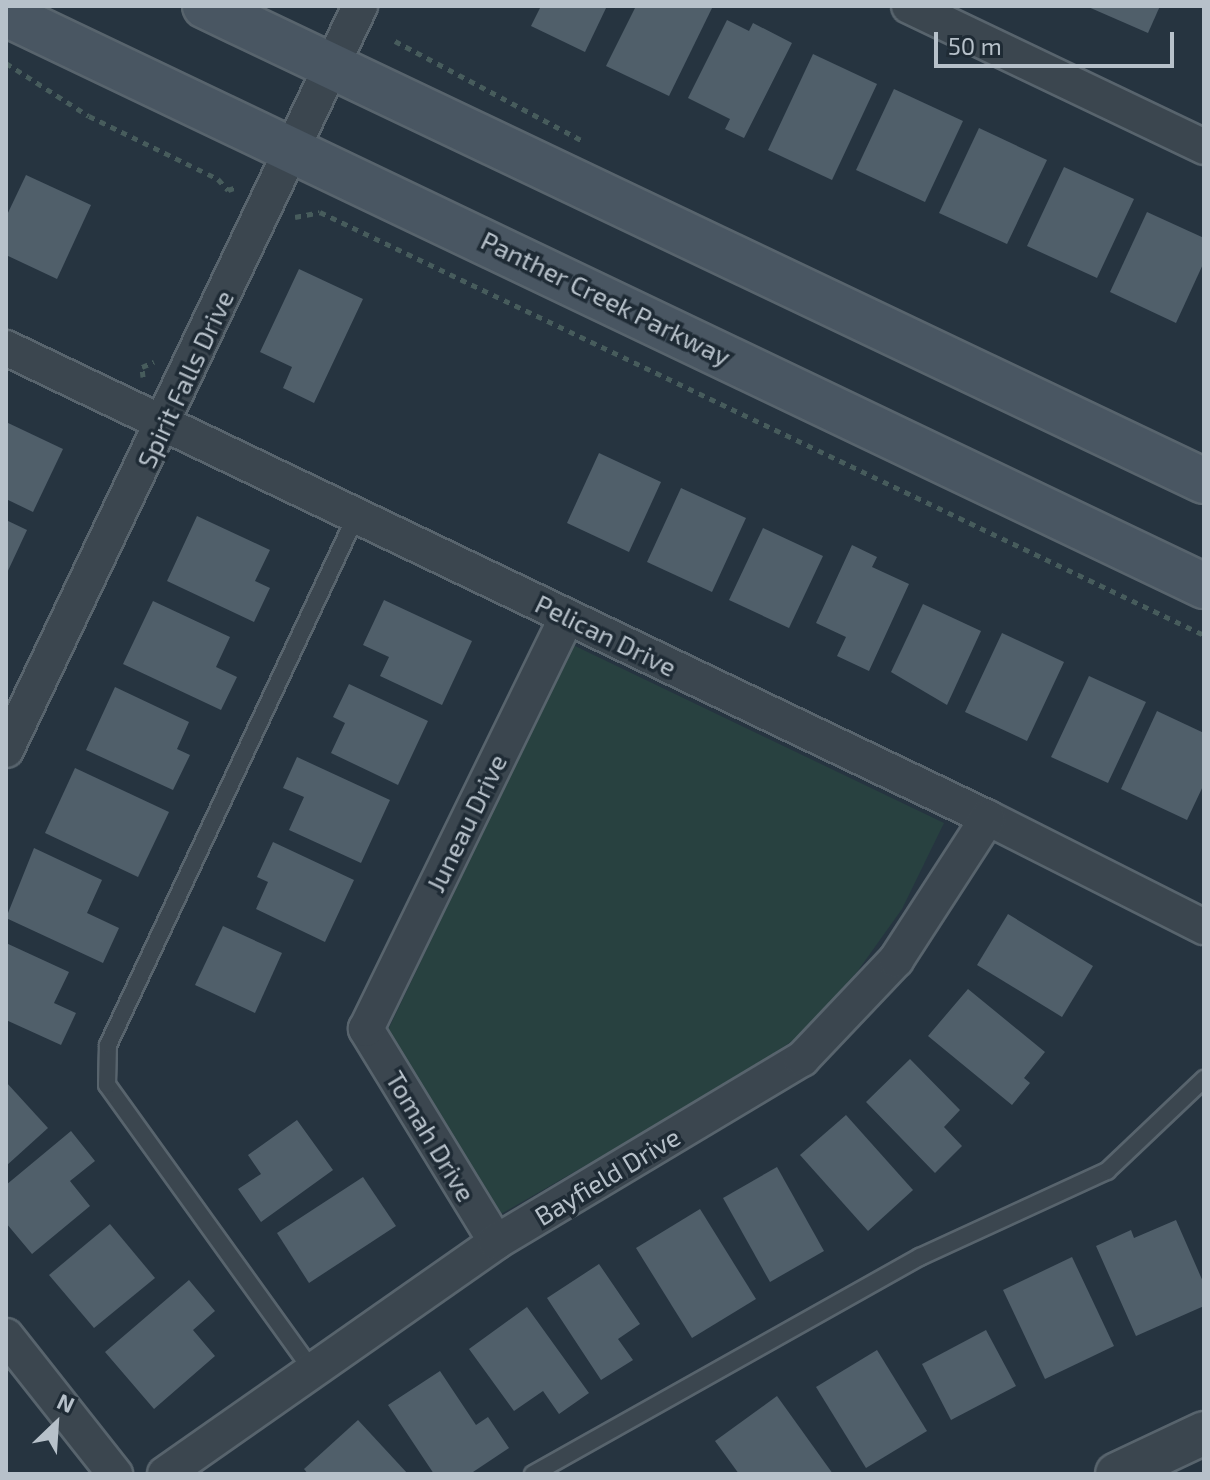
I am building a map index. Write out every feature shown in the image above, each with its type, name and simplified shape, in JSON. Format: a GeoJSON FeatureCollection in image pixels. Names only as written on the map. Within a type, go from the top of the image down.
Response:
{"type":"FeatureCollection","features":[{"type":"Feature","properties":{"kind":"main road"},"geometry":{"type":"LineString","coordinates":[[205,6],[1204,481]]}},
{"type":"Feature","properties":{"kind":"main road","name":"Panther Creek Parkway"},"geometry":{"type":"LineString","coordinates":[[6,14],[1204,586]]}},
{"type":"Feature","properties":{"kind":"street","name":"Spirit Falls Drive"},"geometry":{"type":"LineString","coordinates":[[6,750],[165,424],[360,6]]}},
{"type":"Feature","properties":{"kind":"street"},"geometry":{"type":"LineString","coordinates":[[909,6],[1204,147]]}},
{"type":"Feature","properties":{"kind":"street","name":"Pelican Drive"},"geometry":{"type":"LineString","coordinates":[[6,348],[988,818],[1204,927]]}},
{"type":"Feature","properties":{"kind":"street","name":"Juneau Drive"},"geometry":{"type":"LineString","coordinates":[[366,1029],[567,617]]}},
{"type":"Feature","properties":{"kind":"street","name":"Bayfield Drive"},"geometry":{"type":"LineString","coordinates":[[165,1474],[496,1242],[802,1059],[896,960],[988,818]]}},
{"type":"Feature","properties":{"kind":"street","name":"Tomah Drive"},"geometry":{"type":"LineString","coordinates":[[366,1029],[496,1242]]}},
{"type":"Feature","properties":{"kind":"street"},"geometry":{"type":"LineString","coordinates":[[6,1336],[115,1474]]}},
{"type":"Feature","properties":{"kind":"street"},"geometry":{"type":"LineString","coordinates":[[1117,1474],[1204,1433]]}},
{"type":"Feature","properties":{"kind":"lane"},"geometry":{"type":"LineString","coordinates":[[312,1370],[107,1085],[108,1045],[356,516]]}},
{"type":"Feature","properties":{"kind":"lane"},"geometry":{"type":"LineString","coordinates":[[533,1474],[920,1257],[1107,1171],[1204,1079]]}},
{"type":"Feature","properties":{"kind":"path"},"geometry":{"type":"LineString","coordinates":[[6,63],[89,116],[218,179],[228,190],[236,186],[267,203]]}},
{"type":"Feature","properties":{"kind":"path"},"geometry":{"type":"LineString","coordinates":[[286,231],[300,214],[320,212],[1204,635]]}},
{"type":"Feature","properties":{"kind":"green space"},"geometry":{"type":"Polygon","coordinates":[[[573,645],[944,823],[902,909],[857,972],[801,1035],[738,1078],[501,1214],[385,1036],[573,645]]]}},
{"type":"Feature","properties":{"kind":"building"},"geometry":{"type":"Polygon","coordinates":[[[541,6],[607,6],[585,52],[531,26],[541,6]]]}},
{"type":"Feature","properties":{"kind":"building"},"geometry":{"type":"Polygon","coordinates":[[[636,6],[713,6],[669,96],[606,66],[636,6]]]}},
{"type":"Feature","properties":{"kind":"building"},"geometry":{"type":"Polygon","coordinates":[[[1086,6],[1160,6],[1148,33],[1086,6]]]}},
{"type":"Feature","properties":{"kind":"building"},"geometry":{"type":"Polygon","coordinates":[[[727,20],[749,31],[753,23],[792,43],[744,138],[725,129],[730,119],[688,98],[727,20]]]}},
{"type":"Feature","properties":{"kind":"building"},"geometry":{"type":"Polygon","coordinates":[[[813,54],[877,84],[832,180],[768,150],[813,54]]]}},
{"type":"Feature","properties":{"kind":"building"},"geometry":{"type":"Polygon","coordinates":[[[894,89],[963,121],[925,202],[856,170],[894,89]]]}},
{"type":"Feature","properties":{"kind":"building"},"geometry":{"type":"Polygon","coordinates":[[[979,128],[1047,160],[1007,244],[939,213],[979,128]]]}},
{"type":"Feature","properties":{"kind":"building"},"geometry":{"type":"Polygon","coordinates":[[[1064,167],[1134,199],[1097,278],[1027,246],[1064,167]]]}},
{"type":"Feature","properties":{"kind":"building"},"geometry":{"type":"Polygon","coordinates":[[[26,175],[91,205],[57,279],[6,255],[6,217],[26,175]]]}},
{"type":"Feature","properties":{"kind":"building"},"geometry":{"type":"Polygon","coordinates":[[[1147,212],[1204,238],[1204,262],[1176,323],[1110,292],[1147,212]]]}},
{"type":"Feature","properties":{"kind":"building"},"geometry":{"type":"Polygon","coordinates":[[[299,269],[363,299],[314,403],[283,388],[292,367],[260,352],[299,269]]]}},
{"type":"Feature","properties":{"kind":"building"},"geometry":{"type":"Polygon","coordinates":[[[6,422],[63,449],[33,512],[6,499],[6,422]]]}},
{"type":"Feature","properties":{"kind":"building"},"geometry":{"type":"Polygon","coordinates":[[[599,453],[661,482],[629,552],[567,523],[599,453]]]}},
{"type":"Feature","properties":{"kind":"building"},"geometry":{"type":"Polygon","coordinates":[[[681,488],[746,518],[712,592],[647,562],[681,488]]]}},
{"type":"Feature","properties":{"kind":"building"},"geometry":{"type":"Polygon","coordinates":[[[197,516],[270,550],[255,581],[270,588],[254,622],[167,581],[197,516]]]}},
{"type":"Feature","properties":{"kind":"building"},"geometry":{"type":"Polygon","coordinates":[[[6,520],[27,530],[6,575],[6,520]]]}},
{"type":"Feature","properties":{"kind":"building"},"geometry":{"type":"Polygon","coordinates":[[[763,528],[823,556],[789,628],[729,600],[763,528]]]}},
{"type":"Feature","properties":{"kind":"building"},"geometry":{"type":"Polygon","coordinates":[[[852,545],[877,557],[872,567],[909,584],[869,671],[837,656],[846,637],[816,623],[852,545]]]}},
{"type":"Feature","properties":{"kind":"building"},"geometry":{"type":"Polygon","coordinates":[[[384,600],[472,641],[442,705],[380,676],[389,657],[363,645],[384,600]]]}},
{"type":"Feature","properties":{"kind":"building"},"geometry":{"type":"Polygon","coordinates":[[[153,601],[230,637],[216,667],[237,677],[221,710],[123,664],[153,601]]]}},
{"type":"Feature","properties":{"kind":"building"},"geometry":{"type":"Polygon","coordinates":[[[923,604],[981,631],[947,705],[891,672],[923,604]]]}},
{"type":"Feature","properties":{"kind":"building"},"geometry":{"type":"Polygon","coordinates":[[[1002,633],[1064,662],[1027,741],[965,712],[1002,633]]]}},
{"type":"Feature","properties":{"kind":"building"},"geometry":{"type":"Polygon","coordinates":[[[1089,676],[1146,702],[1108,783],[1051,757],[1089,676]]]}},
{"type":"Feature","properties":{"kind":"building"},"geometry":{"type":"Polygon","coordinates":[[[349,684],[428,721],[398,785],[331,753],[345,723],[333,717],[349,684]]]}},
{"type":"Feature","properties":{"kind":"building"},"geometry":{"type":"Polygon","coordinates":[[[115,687],[189,722],[177,749],[190,755],[173,790],[86,750],[115,687]]]}},
{"type":"Feature","properties":{"kind":"building"},"geometry":{"type":"Polygon","coordinates":[[[1157,711],[1204,733],[1204,784],[1187,820],[1121,789],[1157,711]]]}},
{"type":"Feature","properties":{"kind":"building"},"geometry":{"type":"Polygon","coordinates":[[[297,757],[390,800],[361,863],[289,830],[304,797],[283,788],[297,757]]]}},
{"type":"Feature","properties":{"kind":"building"},"geometry":{"type":"Polygon","coordinates":[[[75,768],[169,812],[138,877],[45,833],[75,768]]]}},
{"type":"Feature","properties":{"kind":"building"},"geometry":{"type":"Polygon","coordinates":[[[273,842],[354,880],[325,942],[256,909],[268,882],[257,877],[273,842]]]}},
{"type":"Feature","properties":{"kind":"building"},"geometry":{"type":"Polygon","coordinates":[[[34,848],[102,880],[87,913],[119,928],[103,963],[6,918],[34,848]]]}},
{"type":"Feature","properties":{"kind":"building"},"geometry":{"type":"Polygon","coordinates":[[[1008,914],[1093,966],[1062,1017],[977,965],[1008,914]]]}},
{"type":"Feature","properties":{"kind":"building"},"geometry":{"type":"Polygon","coordinates":[[[223,926],[282,953],[255,1013],[195,985],[223,926]]]}},
{"type":"Feature","properties":{"kind":"building"},"geometry":{"type":"Polygon","coordinates":[[[6,943],[69,972],[54,1003],[76,1013],[61,1045],[6,1020],[6,943]]]}},
{"type":"Feature","properties":{"kind":"building"},"geometry":{"type":"Polygon","coordinates":[[[968,989],[1045,1052],[1024,1078],[1030,1083],[1012,1105],[928,1036],[968,989]]]}},
{"type":"Feature","properties":{"kind":"building"},"geometry":{"type":"Polygon","coordinates":[[[910,1059],[960,1110],[944,1127],[962,1146],[935,1173],[866,1102],[910,1059]]]}},
{"type":"Feature","properties":{"kind":"building"},"geometry":{"type":"Polygon","coordinates":[[[6,1082],[48,1128],[6,1166],[6,1082]]]}},
{"type":"Feature","properties":{"kind":"building"},"geometry":{"type":"Polygon","coordinates":[[[846,1115],[913,1190],[868,1231],[800,1155],[846,1115]]]}},
{"type":"Feature","properties":{"kind":"building"},"geometry":{"type":"Polygon","coordinates":[[[297,1120],[333,1170],[261,1222],[238,1189],[261,1174],[248,1155],[297,1120]]]}},
{"type":"Feature","properties":{"kind":"building"},"geometry":{"type":"Polygon","coordinates":[[[71,1131],[95,1161],[70,1181],[90,1206],[32,1254],[6,1223],[6,1185],[71,1131]]]}},
{"type":"Feature","properties":{"kind":"building"},"geometry":{"type":"Polygon","coordinates":[[[777,1167],[824,1251],[770,1282],[723,1198],[777,1167]]]}},
{"type":"Feature","properties":{"kind":"building"},"geometry":{"type":"Polygon","coordinates":[[[363,1177],[396,1226],[309,1283],[277,1233],[363,1177]]]}},
{"type":"Feature","properties":{"kind":"building"},"geometry":{"type":"Polygon","coordinates":[[[700,1209],[756,1299],[692,1338],[636,1248],[700,1209]]]}},
{"type":"Feature","properties":{"kind":"building"},"geometry":{"type":"Polygon","coordinates":[[[1176,1220],[1204,1284],[1204,1306],[1136,1336],[1096,1246],[1131,1230],[1134,1238],[1176,1220]]]}},
{"type":"Feature","properties":{"kind":"building"},"geometry":{"type":"Polygon","coordinates":[[[110,1224],[155,1278],[94,1328],[49,1275],[110,1224]]]}},
{"type":"Feature","properties":{"kind":"building"},"geometry":{"type":"Polygon","coordinates":[[[1072,1257],[1114,1346],[1045,1379],[1003,1290],[1072,1257]]]}},
{"type":"Feature","properties":{"kind":"building"},"geometry":{"type":"Polygon","coordinates":[[[599,1264],[640,1324],[618,1339],[633,1360],[601,1380],[547,1298],[599,1264]]]}},
{"type":"Feature","properties":{"kind":"building"},"geometry":{"type":"Polygon","coordinates":[[[189,1280],[215,1311],[193,1330],[215,1356],[154,1409],[105,1352],[189,1280]]]}},
{"type":"Feature","properties":{"kind":"building"},"geometry":{"type":"Polygon","coordinates":[[[527,1307],[589,1393],[559,1414],[543,1391],[514,1411],[469,1349],[527,1307]]]}},
{"type":"Feature","properties":{"kind":"building"},"geometry":{"type":"Polygon","coordinates":[[[986,1330],[1016,1386],[951,1420],[922,1364],[986,1330]]]}},
{"type":"Feature","properties":{"kind":"building"},"geometry":{"type":"Polygon","coordinates":[[[877,1350],[927,1431],[866,1468],[816,1387],[877,1350]]]}},
{"type":"Feature","properties":{"kind":"building"},"geometry":{"type":"Polygon","coordinates":[[[440,1371],[476,1425],[488,1417],[509,1448],[470,1474],[434,1474],[388,1405],[440,1371]]]}},
{"type":"Feature","properties":{"kind":"building"},"geometry":{"type":"Polygon","coordinates":[[[777,1396],[833,1474],[739,1474],[715,1441],[777,1396]]]}},
{"type":"Feature","properties":{"kind":"building"},"geometry":{"type":"Polygon","coordinates":[[[358,1420],[408,1474],[308,1474],[304,1469],[358,1420]]]}}]}
